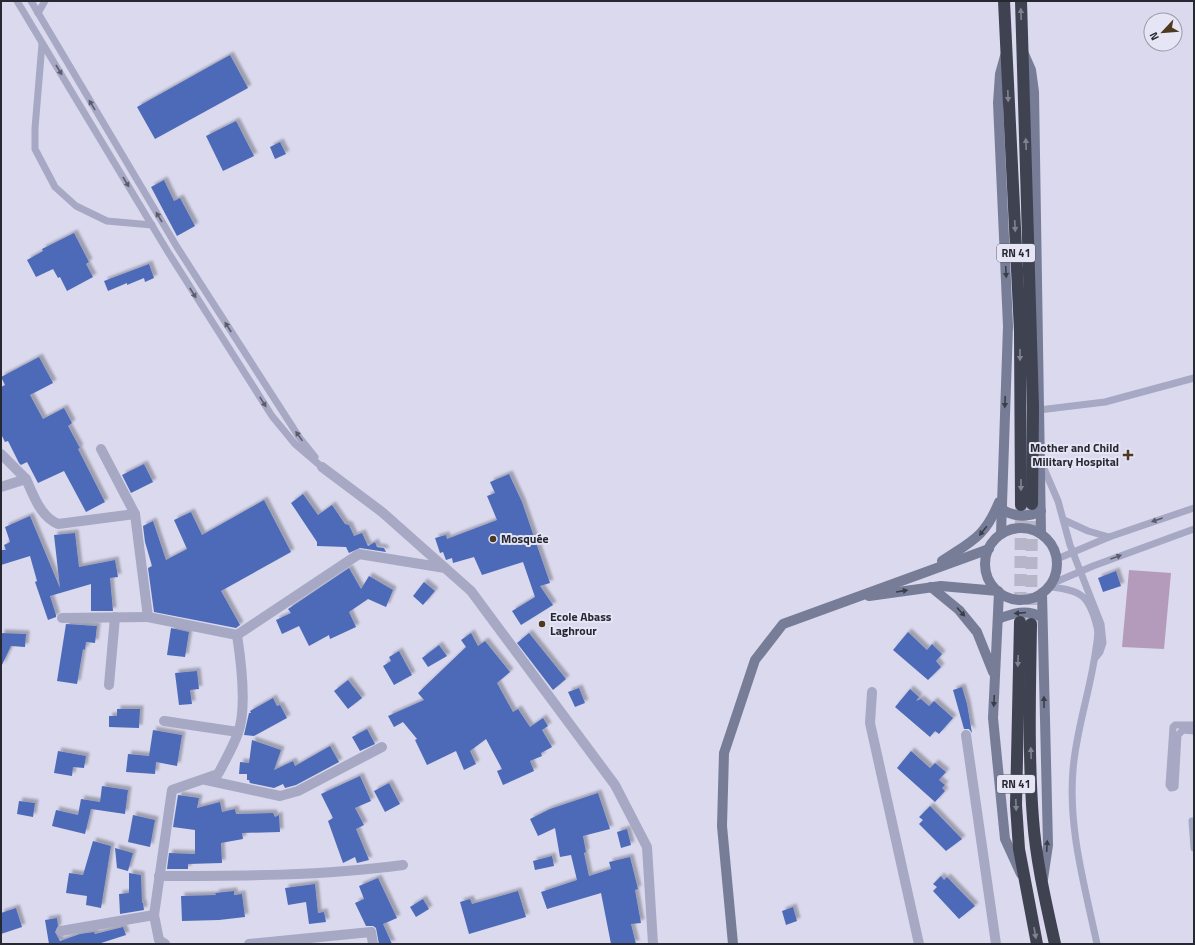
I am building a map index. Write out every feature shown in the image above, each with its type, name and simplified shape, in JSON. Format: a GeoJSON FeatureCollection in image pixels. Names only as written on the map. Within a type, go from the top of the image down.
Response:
{"type":"FeatureCollection","features":[{"type":"Feature","properties":{"kind":"highway","name":"RN 41"},"geometry":{"type":"LineString","coordinates":[[1004,1],[1019,317],[1031,507]]}},
{"type":"Feature","properties":{"kind":"highway","name":"RN 41"},"geometry":{"type":"LineString","coordinates":[[1021,1],[1033,408],[1031,507]]}},
{"type":"Feature","properties":{"kind":"highway","name":"RN 41"},"geometry":{"type":"LineString","coordinates":[[1037,944],[1019,849],[1016,805],[1025,623],[1033,819],[1042,885],[1056,944]]}},
{"type":"Feature","properties":{"kind":"street"},"geometry":{"type":"LineString","coordinates":[[1001,508],[1010,514],[1027,516],[1031,507],[1040,460],[1034,92],[1031,70],[1023,50]]}},
{"type":"Feature","properties":{"kind":"street"},"geometry":{"type":"LineString","coordinates":[[1001,534],[1001,497],[1008,326],[998,103],[1000,74],[1006,52]]}},
{"type":"Feature","properties":{"kind":"street"},"geometry":{"type":"LineString","coordinates":[[101,449],[135,514],[148,617]]}},
{"type":"Feature","properties":{"kind":"street"},"geometry":{"type":"LineString","coordinates":[[1,454],[26,479],[48,520],[58,524],[135,514]]}},
{"type":"Feature","properties":{"kind":"street"},"geometry":{"type":"LineString","coordinates":[[322,467],[382,512],[471,591],[615,785],[647,847],[653,944]]}},
{"type":"Feature","properties":{"kind":"street"},"geometry":{"type":"LineString","coordinates":[[1,487],[26,479]]}},
{"type":"Feature","properties":{"kind":"street"},"geometry":{"type":"LineString","coordinates":[[929,569],[982,533],[994,515],[1001,497]]}},
{"type":"Feature","properties":{"kind":"street"},"geometry":{"type":"LineString","coordinates":[[1031,507],[1041,534]]}},
{"type":"Feature","properties":{"kind":"street"},"geometry":{"type":"LineString","coordinates":[[1025,881],[1005,839],[993,718],[998,592],[990,582],[986,571],[986,560],[989,549],[1001,534],[1014,529],[1028,529],[1041,534],[1048,540],[1057,559],[1055,576],[1048,588],[1042,617],[1048,845],[1042,885]]}},
{"type":"Feature","properties":{"kind":"street"},"geometry":{"type":"LineString","coordinates":[[733,944],[722,826],[724,753],[755,660],[783,624],[929,569],[989,549]]}},
{"type":"Feature","properties":{"kind":"street"},"geometry":{"type":"LineString","coordinates":[[62,618],[148,617],[237,635],[359,554],[446,568]]}},
{"type":"Feature","properties":{"kind":"street"},"geometry":{"type":"LineString","coordinates":[[850,599],[941,586],[998,592],[1016,600],[1034,598],[1048,588]]}},
{"type":"Feature","properties":{"kind":"street"},"geometry":{"type":"LineString","coordinates":[[931,587],[960,610],[977,632],[995,676]]}},
{"type":"Feature","properties":{"kind":"street"},"geometry":{"type":"LineString","coordinates":[[998,619],[1024,612],[1035,613],[1042,617]]}},
{"type":"Feature","properties":{"kind":"street"},"geometry":{"type":"LineString","coordinates":[[110,685],[115,618]]}},
{"type":"Feature","properties":{"kind":"street"},"geometry":{"type":"LineString","coordinates":[[165,944],[159,940],[154,915],[172,790],[206,780],[218,774],[238,732],[242,717],[241,662],[237,635]]}},
{"type":"Feature","properties":{"kind":"street"},"geometry":{"type":"LineString","coordinates":[[872,692],[870,724],[919,944]]}},
{"type":"Feature","properties":{"kind":"street"},"geometry":{"type":"LineString","coordinates":[[164,722],[238,732]]}},
{"type":"Feature","properties":{"kind":"street"},"geometry":{"type":"LineString","coordinates":[[966,735],[996,944]]}},
{"type":"Feature","properties":{"kind":"street"},"geometry":{"type":"LineString","coordinates":[[206,780],[280,796],[312,785],[382,747]]}},
{"type":"Feature","properties":{"kind":"street"},"geometry":{"type":"LineString","coordinates":[[159,876],[258,876],[358,871],[403,865]]}},
{"type":"Feature","properties":{"kind":"street"},"geometry":{"type":"LineString","coordinates":[[61,931],[154,915]]}},
{"type":"Feature","properties":{"kind":"street"},"geometry":{"type":"LineString","coordinates":[[249,944],[371,932],[373,944]]}},
{"type":"Feature","properties":{"kind":"lane"},"geometry":{"type":"LineString","coordinates":[[17,1],[176,265],[272,416],[295,444],[322,467]]}},
{"type":"Feature","properties":{"kind":"lane"},"geometry":{"type":"LineString","coordinates":[[31,1],[185,259],[300,437],[322,467]]}},
{"type":"Feature","properties":{"kind":"lane"},"geometry":{"type":"LineString","coordinates":[[38,13],[45,1]]}},
{"type":"Feature","properties":{"kind":"lane"},"geometry":{"type":"LineString","coordinates":[[42,44],[35,128],[35,149],[55,187],[76,206],[107,221],[152,225]]}},
{"type":"Feature","properties":{"kind":"lane"},"geometry":{"type":"LineString","coordinates":[[176,265],[185,259]]}},
{"type":"Feature","properties":{"kind":"lane"},"geometry":{"type":"LineString","coordinates":[[1039,410],[1105,402],[1194,378]]}},
{"type":"Feature","properties":{"kind":"lane"},"geometry":{"type":"LineString","coordinates":[[1040,460],[1064,520],[1073,552],[1102,629],[1101,650],[1096,657]]}},
{"type":"Feature","properties":{"kind":"lane"},"geometry":{"type":"LineString","coordinates":[[1057,559],[1109,537],[1194,508]]}},
{"type":"Feature","properties":{"kind":"lane"},"geometry":{"type":"LineString","coordinates":[[1064,520],[1088,531],[1109,537]]}},
{"type":"Feature","properties":{"kind":"lane"},"geometry":{"type":"LineString","coordinates":[[1048,588],[1080,572],[1194,529]]}},
{"type":"Feature","properties":{"kind":"lane"},"geometry":{"type":"LineString","coordinates":[[1048,588],[1073,590],[1084,597],[1097,627],[1096,657],[1076,750],[1072,798],[1078,853],[1097,944]]}},
{"type":"Feature","properties":{"kind":"lane"},"geometry":{"type":"LineString","coordinates":[[1194,725],[1175,725],[1173,727],[1169,785],[1171,788],[1175,787],[1178,735],[1183,730],[1194,731]]}},
{"type":"Feature","properties":{"kind":"lane"},"geometry":{"type":"LineString","coordinates":[[1192,821],[1194,848]]}},
{"type":"Feature","properties":{"kind":"shaded area"},"geometry":{"type":"Polygon","coordinates":[[[1129,570],[1171,573],[1164,649],[1122,647],[1129,570]]]}},
{"type":"Feature","properties":{"kind":"building"},"geometry":{"type":"Polygon","coordinates":[[[230,55],[248,88],[155,139],[137,107],[230,55]]]}},
{"type":"Feature","properties":{"kind":"building"},"geometry":{"type":"Polygon","coordinates":[[[236,121],[254,156],[223,171],[206,136],[236,121]]]}},
{"type":"Feature","properties":{"kind":"building"},"geometry":{"type":"Polygon","coordinates":[[[280,142],[286,154],[275,159],[270,147],[280,142]]]}},
{"type":"Feature","properties":{"kind":"building"},"geometry":{"type":"Polygon","coordinates":[[[164,180],[174,201],[180,198],[195,226],[177,236],[151,187],[164,180]]]}},
{"type":"Feature","properties":{"kind":"building"},"geometry":{"type":"Polygon","coordinates":[[[74,233],[89,262],[86,264],[93,277],[67,291],[60,277],[58,278],[53,269],[36,277],[27,260],[43,251],[42,249],[74,233]]]}},
{"type":"Feature","properties":{"kind":"building"},"geometry":{"type":"Polygon","coordinates":[[[149,264],[154,278],[145,282],[144,278],[108,291],[104,281],[149,264]]]}},
{"type":"Feature","properties":{"kind":"building"},"geometry":{"type":"Polygon","coordinates":[[[39,357],[53,383],[30,395],[43,419],[64,408],[72,423],[68,426],[80,448],[78,449],[105,502],[86,512],[64,471],[38,483],[27,462],[21,465],[19,463],[8,441],[5,442],[1,434],[1,387],[5,385],[1,377],[39,357]]]}},
{"type":"Feature","properties":{"kind":"building"},"geometry":{"type":"Polygon","coordinates":[[[144,464],[153,482],[131,493],[122,475],[144,464]]]}},
{"type":"Feature","properties":{"kind":"building"},"geometry":{"type":"Polygon","coordinates":[[[509,474],[522,502],[550,583],[540,586],[553,605],[521,625],[512,611],[535,597],[523,562],[482,575],[474,557],[453,563],[452,558],[446,560],[443,552],[440,553],[435,538],[446,535],[447,539],[497,520],[487,496],[495,493],[490,482],[509,474]]]}},
{"type":"Feature","properties":{"kind":"building"},"geometry":{"type":"Polygon","coordinates":[[[303,494],[318,515],[332,505],[345,524],[349,525],[354,536],[362,533],[368,546],[375,542],[377,547],[384,548],[386,552],[360,548],[349,553],[346,547],[317,546],[317,542],[291,503],[303,494]]]}},
{"type":"Feature","properties":{"kind":"building"},"geometry":{"type":"Polygon","coordinates":[[[264,500],[291,552],[221,591],[240,625],[236,628],[154,612],[148,568],[152,566],[145,542],[143,526],[153,521],[166,560],[187,549],[174,520],[191,512],[202,535],[264,500]]]}},
{"type":"Feature","properties":{"kind":"building"},"geometry":{"type":"Polygon","coordinates":[[[30,516],[60,588],[54,535],[75,533],[79,567],[115,560],[118,577],[110,578],[113,611],[91,611],[91,584],[50,596],[56,617],[48,620],[35,582],[37,581],[30,556],[1,565],[1,550],[6,550],[4,545],[10,542],[5,527],[30,516]]]}},
{"type":"Feature","properties":{"kind":"building"},"geometry":{"type":"Polygon","coordinates":[[[349,568],[361,589],[369,576],[393,590],[386,607],[368,599],[349,612],[356,627],[330,639],[329,635],[309,646],[299,626],[282,634],[276,620],[291,613],[288,609],[349,568]]]}},
{"type":"Feature","properties":{"kind":"building"},"geometry":{"type":"Polygon","coordinates":[[[1116,571],[1121,586],[1103,592],[1098,578],[1116,571]]]}},
{"type":"Feature","properties":{"kind":"building"},"geometry":{"type":"Polygon","coordinates":[[[424,582],[435,591],[423,605],[413,596],[424,582]]]}},
{"type":"Feature","properties":{"kind":"building"},"geometry":{"type":"Polygon","coordinates":[[[66,624],[97,626],[95,643],[86,642],[85,650],[83,649],[77,684],[57,681],[66,624]]]}},
{"type":"Feature","properties":{"kind":"building"},"geometry":{"type":"Polygon","coordinates":[[[171,628],[189,632],[185,657],[167,655],[171,628]]]}},
{"type":"Feature","properties":{"kind":"building"},"geometry":{"type":"Polygon","coordinates":[[[908,632],[927,650],[932,644],[942,654],[936,661],[941,667],[928,680],[893,650],[908,632]]]}},
{"type":"Feature","properties":{"kind":"building"},"geometry":{"type":"Polygon","coordinates":[[[1,633],[26,634],[25,647],[11,646],[1,667],[1,633]]]}},
{"type":"Feature","properties":{"kind":"building"},"geometry":{"type":"Polygon","coordinates":[[[471,633],[478,646],[485,641],[510,672],[497,683],[513,712],[518,709],[530,727],[543,718],[548,726],[542,730],[552,747],[541,753],[542,756],[530,761],[534,771],[503,785],[497,771],[502,769],[486,739],[470,751],[476,764],[464,770],[456,751],[427,765],[415,740],[417,739],[403,722],[394,727],[388,716],[424,700],[418,693],[466,647],[461,640],[471,633]]]}},
{"type":"Feature","properties":{"kind":"building"},"geometry":{"type":"Polygon","coordinates":[[[529,633],[566,679],[553,690],[517,643],[529,633]]]}},
{"type":"Feature","properties":{"kind":"building"},"geometry":{"type":"Polygon","coordinates":[[[439,645],[447,656],[428,667],[422,658],[439,645]]]}},
{"type":"Feature","properties":{"kind":"building"},"geometry":{"type":"Polygon","coordinates":[[[399,651],[412,675],[394,685],[383,666],[391,661],[389,657],[399,651]]]}},
{"type":"Feature","properties":{"kind":"building"},"geometry":{"type":"Polygon","coordinates":[[[197,671],[199,689],[190,690],[192,704],[179,705],[175,673],[197,671]]]}},
{"type":"Feature","properties":{"kind":"building"},"geometry":{"type":"Polygon","coordinates":[[[348,680],[362,698],[348,709],[334,691],[348,680]]]}},
{"type":"Feature","properties":{"kind":"building"},"geometry":{"type":"Polygon","coordinates":[[[962,687],[967,704],[972,733],[969,729],[964,729],[953,690],[962,687]]]}},
{"type":"Feature","properties":{"kind":"building"},"geometry":{"type":"Polygon","coordinates":[[[579,688],[585,703],[575,707],[568,692],[579,688]]]}},
{"type":"Feature","properties":{"kind":"building"},"geometry":{"type":"Polygon","coordinates":[[[910,689],[919,697],[916,701],[921,699],[929,706],[934,701],[953,718],[939,734],[935,731],[930,737],[895,707],[910,689]]]}},
{"type":"Feature","properties":{"kind":"building"},"geometry":{"type":"Polygon","coordinates":[[[273,698],[277,706],[280,705],[287,718],[254,736],[244,735],[249,713],[251,713],[250,711],[273,698]]]}},
{"type":"Feature","properties":{"kind":"building"},"geometry":{"type":"Polygon","coordinates":[[[117,709],[140,709],[139,728],[109,727],[109,716],[117,716],[117,709]]]}},
{"type":"Feature","properties":{"kind":"building"},"geometry":{"type":"Polygon","coordinates":[[[367,729],[375,744],[360,751],[352,737],[367,729]]]}},
{"type":"Feature","properties":{"kind":"building"},"geometry":{"type":"Polygon","coordinates":[[[153,730],[182,735],[177,766],[156,762],[155,774],[126,772],[128,754],[149,756],[153,730]]]}},
{"type":"Feature","properties":{"kind":"building"},"geometry":{"type":"Polygon","coordinates":[[[252,740],[281,750],[274,770],[293,761],[295,766],[330,746],[339,762],[296,785],[285,788],[283,784],[274,788],[250,783],[249,780],[247,780],[247,774],[239,774],[240,762],[249,763],[252,740]]]}},
{"type":"Feature","properties":{"kind":"building"},"geometry":{"type":"Polygon","coordinates":[[[58,751],[86,756],[84,768],[73,767],[72,776],[54,773],[58,751]]]}},
{"type":"Feature","properties":{"kind":"building"},"geometry":{"type":"Polygon","coordinates":[[[911,751],[930,768],[935,763],[946,772],[939,780],[945,785],[942,788],[945,791],[935,802],[897,768],[911,751]]]}},
{"type":"Feature","properties":{"kind":"building"},"geometry":{"type":"Polygon","coordinates":[[[360,776],[371,801],[355,808],[364,825],[356,829],[369,860],[357,863],[355,857],[343,863],[328,821],[333,818],[321,794],[360,776]]]}},
{"type":"Feature","properties":{"kind":"building"},"geometry":{"type":"Polygon","coordinates":[[[389,783],[400,804],[385,812],[374,791],[389,783]]]}},
{"type":"Feature","properties":{"kind":"building"},"geometry":{"type":"Polygon","coordinates":[[[102,786],[128,790],[125,814],[91,809],[85,834],[52,826],[56,810],[78,815],[81,799],[100,802],[102,786]]]}},
{"type":"Feature","properties":{"kind":"building"},"geometry":{"type":"Polygon","coordinates":[[[598,793],[610,829],[583,836],[586,852],[584,853],[589,876],[611,869],[609,862],[630,857],[638,889],[635,890],[641,923],[631,924],[636,944],[611,944],[601,893],[547,909],[541,892],[577,880],[571,855],[560,857],[555,828],[538,836],[530,819],[550,809],[598,793]]]}},
{"type":"Feature","properties":{"kind":"building"},"geometry":{"type":"Polygon","coordinates":[[[178,795],[199,798],[197,808],[220,802],[222,812],[235,809],[236,814],[273,813],[275,817],[279,815],[280,832],[242,833],[243,839],[221,843],[222,863],[188,864],[188,869],[167,869],[169,853],[195,854],[195,830],[173,827],[178,795]]]}},
{"type":"Feature","properties":{"kind":"building"},"geometry":{"type":"Polygon","coordinates":[[[19,801],[35,803],[33,817],[17,814],[19,801]]]}},
{"type":"Feature","properties":{"kind":"building"},"geometry":{"type":"Polygon","coordinates":[[[930,806],[962,839],[946,851],[919,824],[923,820],[919,817],[930,806]]]}},
{"type":"Feature","properties":{"kind":"building"},"geometry":{"type":"Polygon","coordinates":[[[133,815],[155,820],[150,847],[128,842],[133,815]]]}},
{"type":"Feature","properties":{"kind":"building"},"geometry":{"type":"Polygon","coordinates":[[[627,829],[631,845],[621,848],[617,832],[627,829]]]}},
{"type":"Feature","properties":{"kind":"building"},"geometry":{"type":"Polygon","coordinates":[[[93,841],[111,846],[101,908],[86,905],[87,896],[66,893],[69,873],[83,875],[93,841]]]}},
{"type":"Feature","properties":{"kind":"building"},"geometry":{"type":"Polygon","coordinates":[[[115,848],[133,853],[128,871],[117,868],[115,848]]]}},
{"type":"Feature","properties":{"kind":"building"},"geometry":{"type":"Polygon","coordinates":[[[552,856],[554,866],[535,870],[533,861],[552,856]]]}},
{"type":"Feature","properties":{"kind":"building"},"geometry":{"type":"Polygon","coordinates":[[[129,873],[141,875],[142,903],[144,910],[120,914],[119,894],[129,893],[129,873]]]}},
{"type":"Feature","properties":{"kind":"building"},"geometry":{"type":"Polygon","coordinates":[[[941,876],[944,880],[947,877],[975,906],[959,919],[933,891],[937,887],[933,884],[941,876]]]}},
{"type":"Feature","properties":{"kind":"building"},"geometry":{"type":"Polygon","coordinates":[[[378,878],[397,918],[383,924],[392,944],[379,944],[376,928],[373,926],[366,926],[355,903],[364,899],[359,886],[378,878]]]}},
{"type":"Feature","properties":{"kind":"building"},"geometry":{"type":"Polygon","coordinates":[[[315,884],[318,913],[324,912],[326,922],[309,924],[306,902],[288,905],[285,888],[315,884]]]}},
{"type":"Feature","properties":{"kind":"building"},"geometry":{"type":"Polygon","coordinates":[[[234,891],[234,895],[242,894],[245,917],[219,920],[182,921],[181,896],[216,895],[215,893],[234,891]]]}},
{"type":"Feature","properties":{"kind":"building"},"geometry":{"type":"Polygon","coordinates":[[[518,891],[526,917],[469,934],[460,902],[470,899],[472,904],[518,891]]]}},
{"type":"Feature","properties":{"kind":"building"},"geometry":{"type":"Polygon","coordinates":[[[423,899],[429,909],[416,917],[410,907],[423,899]]]}},
{"type":"Feature","properties":{"kind":"building"},"geometry":{"type":"Polygon","coordinates":[[[793,907],[797,921],[786,925],[782,911],[793,907]]]}},
{"type":"Feature","properties":{"kind":"building"},"geometry":{"type":"Polygon","coordinates":[[[16,908],[22,927],[1,934],[1,913],[16,908]]]}},
{"type":"Feature","properties":{"kind":"building"},"geometry":{"type":"Polygon","coordinates":[[[57,918],[58,926],[55,932],[60,941],[80,934],[94,932],[95,934],[123,927],[126,935],[98,944],[49,944],[45,920],[57,918]]]}},
{"type":"Feature","properties":{"kind":"tunnel"},"geometry":{"type":"LineString","coordinates":[[1031,623],[1032,504]]}},
{"type":"Feature","properties":{"kind":"tunnel"},"geometry":{"type":"LineString","coordinates":[[1020,622],[1021,505]]}},
{"type":"Feature","properties":{"kind":"place","name":"Mother and Child Military Hospital"},"geometry":{"type":"Point","coordinates":[1128,455]}},
{"type":"Feature","properties":{"kind":"place","name":"Mosquée"},"geometry":{"type":"Point","coordinates":[493,539]}},
{"type":"Feature","properties":{"kind":"place","name":"Ecole Abass Laghrour"},"geometry":{"type":"Point","coordinates":[542,624]}}]}
